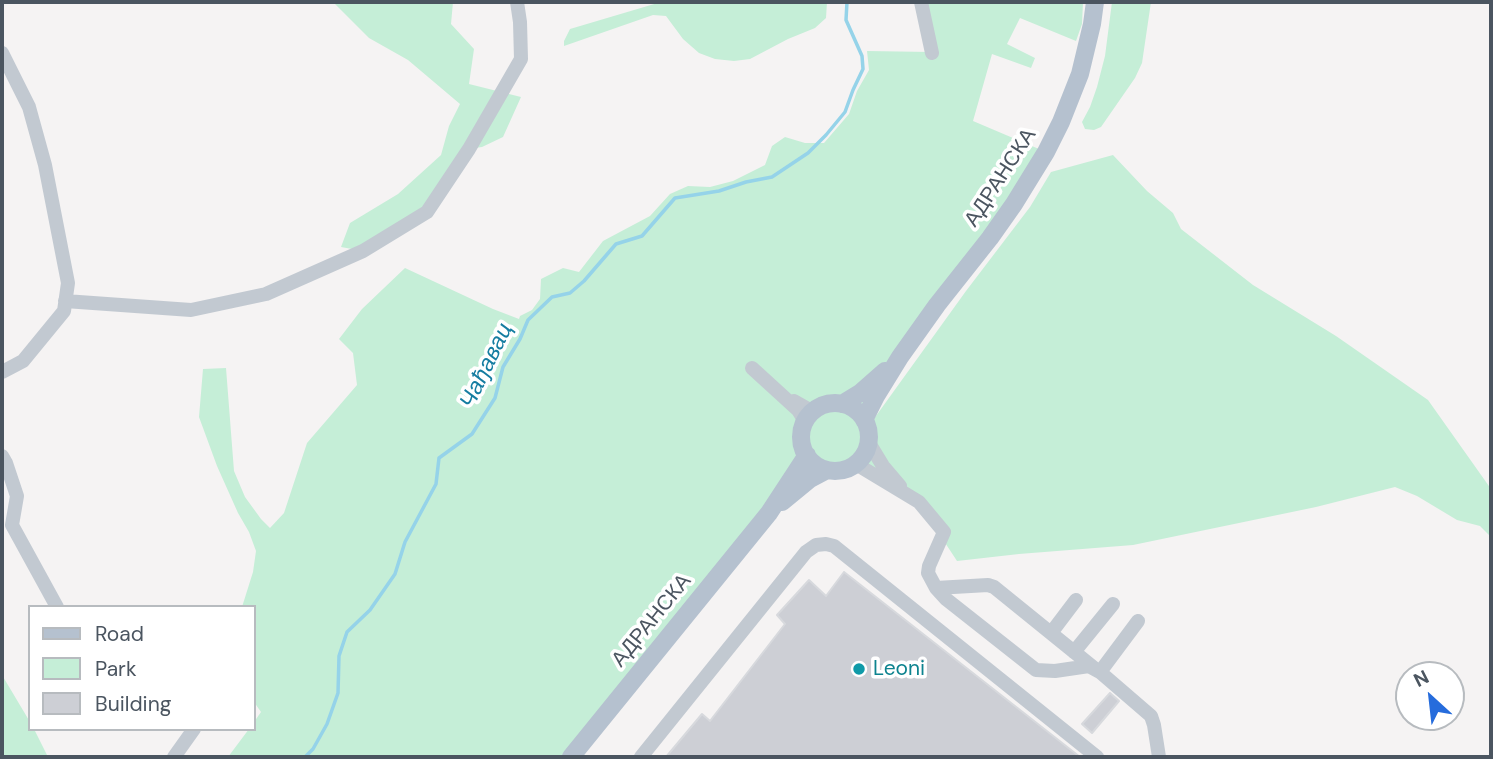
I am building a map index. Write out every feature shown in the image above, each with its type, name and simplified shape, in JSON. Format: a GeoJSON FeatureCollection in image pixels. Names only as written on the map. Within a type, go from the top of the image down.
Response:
{"type":"FeatureCollection","features":[{"type":"Feature","properties":{"kind":"main road","name":"АДРАНСКА"},"geometry":{"type":"LineString","coordinates":[[864,420],[900,357],[990,238],[1046,152],[1077,82],[1095,2]]}},
{"type":"Feature","properties":{"kind":"main road","name":"АДРАНСКА"},"geometry":{"type":"LineString","coordinates":[[842,404],[860,393],[900,357]]}},
{"type":"Feature","properties":{"kind":"main road"},"geometry":{"type":"LineString","coordinates":[[842,404],[852,408],[864,420],[869,443],[863,457],[856,464],[846,470],[827,470],[814,464],[807,455],[803,447],[803,428],[818,408],[842,404]]}},
{"type":"Feature","properties":{"kind":"main road","name":"АДРАНСКА"},"geometry":{"type":"LineString","coordinates":[[571,757],[769,513],[807,455]]}},
{"type":"Feature","properties":{"kind":"main road","name":"АДРАНСКА"},"geometry":{"type":"LineString","coordinates":[[769,513],[803,484],[827,470]]}},
{"type":"Feature","properties":{"kind":"street"},"geometry":{"type":"LineString","coordinates":[[65,302],[191,310],[266,294],[363,251],[428,212],[521,59],[517,2]]}},
{"type":"Feature","properties":{"kind":"street"},"geometry":{"type":"LineString","coordinates":[[921,2],[932,53]]}},
{"type":"Feature","properties":{"kind":"street"},"geometry":{"type":"LineString","coordinates":[[2,53],[29,107],[45,165],[68,283],[64,312],[23,361],[2,372]]}},
{"type":"Feature","properties":{"kind":"street"},"geometry":{"type":"LineString","coordinates":[[752,368],[801,406],[810,410],[818,408]]}},
{"type":"Feature","properties":{"kind":"street"},"geometry":{"type":"LineString","coordinates":[[770,383],[798,410],[803,418],[803,428]]}},
{"type":"Feature","properties":{"kind":"street"},"geometry":{"type":"LineString","coordinates":[[869,443],[905,493]]}},
{"type":"Feature","properties":{"kind":"street"},"geometry":{"type":"LineString","coordinates":[[2,456],[17,496],[12,525],[56,605]]}},
{"type":"Feature","properties":{"kind":"street"},"geometry":{"type":"LineString","coordinates":[[856,464],[919,502],[944,532],[928,573],[946,599],[1035,670],[1055,671],[1089,666],[1097,670]]}},
{"type":"Feature","properties":{"kind":"street"},"geometry":{"type":"LineString","coordinates":[[641,757],[806,552],[816,545],[826,544],[834,546],[1097,757]]}},
{"type":"Feature","properties":{"kind":"street"},"geometry":{"type":"LineString","coordinates":[[936,588],[988,585],[994,587],[1145,709],[1154,725],[1158,757]]}},
{"type":"Feature","properties":{"kind":"street"},"geometry":{"type":"LineString","coordinates":[[1051,633],[1076,600]]}},
{"type":"Feature","properties":{"kind":"street"},"geometry":{"type":"LineString","coordinates":[[1074,652],[1113,604]]}},
{"type":"Feature","properties":{"kind":"street"},"geometry":{"type":"LineString","coordinates":[[1097,670],[1138,621]]}},
{"type":"Feature","properties":{"kind":"street"},"geometry":{"type":"LineString","coordinates":[[174,757],[193,731]]}},
{"type":"Feature","properties":{"kind":"green space"},"geometry":{"type":"Polygon","coordinates":[[[333,2],[453,2],[451,24],[474,49],[469,84],[521,97],[503,137],[482,147],[468,149],[427,212],[363,251],[341,247],[350,223],[398,194],[441,155],[449,126],[460,104],[408,60],[369,38],[333,2]]]}},
{"type":"Feature","properties":{"kind":"green space"},"geometry":{"type":"Polygon","coordinates":[[[661,2],[827,2],[826,18],[815,28],[750,59],[715,59],[699,53],[683,39],[666,16],[653,15],[564,46],[570,29],[661,2]]]}},
{"type":"Feature","properties":{"kind":"green space"},"geometry":{"type":"Polygon","coordinates":[[[921,2],[1083,2],[1082,24],[1076,41],[1020,18],[1007,44],[1035,58],[1031,68],[992,54],[973,121],[1046,152],[861,415],[842,404],[826,405],[811,414],[803,428],[803,447],[814,464],[824,469],[788,497],[570,757],[228,757],[248,731],[256,731],[256,719],[261,712],[256,705],[256,605],[243,605],[253,572],[256,551],[217,466],[199,417],[203,369],[226,368],[234,471],[245,497],[270,528],[284,513],[307,443],[357,385],[353,353],[339,339],[362,309],[405,268],[519,319],[532,310],[540,299],[541,279],[563,268],[579,272],[603,241],[650,216],[670,194],[688,186],[710,187],[733,181],[765,165],[772,146],[785,137],[805,143],[824,143],[849,114],[857,91],[869,70],[867,51],[931,52],[921,2]]]}},
{"type":"Feature","properties":{"kind":"green space"},"geometry":{"type":"Polygon","coordinates":[[[1112,2],[1151,2],[1142,63],[1135,78],[1101,127],[1094,130],[1085,129],[1082,122],[1097,87],[1105,56],[1112,2]]]}},
{"type":"Feature","properties":{"kind":"green space"},"geometry":{"type":"Polygon","coordinates":[[[1113,155],[1147,191],[1173,213],[1181,229],[1253,285],[1336,336],[1428,400],[1491,489],[1491,537],[1480,526],[1457,520],[1417,496],[1395,487],[1316,507],[1133,545],[957,561],[917,500],[879,471],[856,464],[868,447],[868,427],[1030,207],[1051,172],[1113,155]]]}},
{"type":"Feature","properties":{"kind":"green space"},"geometry":{"type":"Polygon","coordinates":[[[836,410],[855,418],[863,437],[855,456],[836,464],[817,456],[809,437],[817,418],[836,410]]]}},
{"type":"Feature","properties":{"kind":"green space"},"geometry":{"type":"Polygon","coordinates":[[[2,675],[28,719],[28,731],[35,731],[48,757],[2,757],[2,675]]]}},
{"type":"Feature","properties":{"kind":"building","name":"Leoni"},"geometry":{"type":"Polygon","coordinates":[[[844,572],[1080,757],[666,757],[702,714],[710,721],[785,624],[777,615],[809,580],[826,596],[844,572]]]}},
{"type":"Feature","properties":{"kind":"building"},"geometry":{"type":"Polygon","coordinates":[[[1110,693],[1119,701],[1092,733],[1082,724],[1110,693]]]}},
{"type":"Feature","properties":{"kind":"waterway","name":"Чађавац"},"geometry":{"type":"LineString","coordinates":[[305,757],[313,749],[327,724],[338,693],[339,656],[347,632],[370,610],[395,574],[405,542],[436,484],[439,458],[472,434],[495,398],[503,367],[528,320],[552,297],[570,293],[584,281],[616,244],[642,236],[675,198],[719,191],[772,177],[808,153],[845,112],[863,69],[862,56],[846,20],[847,2]]}},
{"type":"Feature","properties":{"kind":"place","name":"Leoni"},"geometry":{"type":"Point","coordinates":[859,669]}}]}
